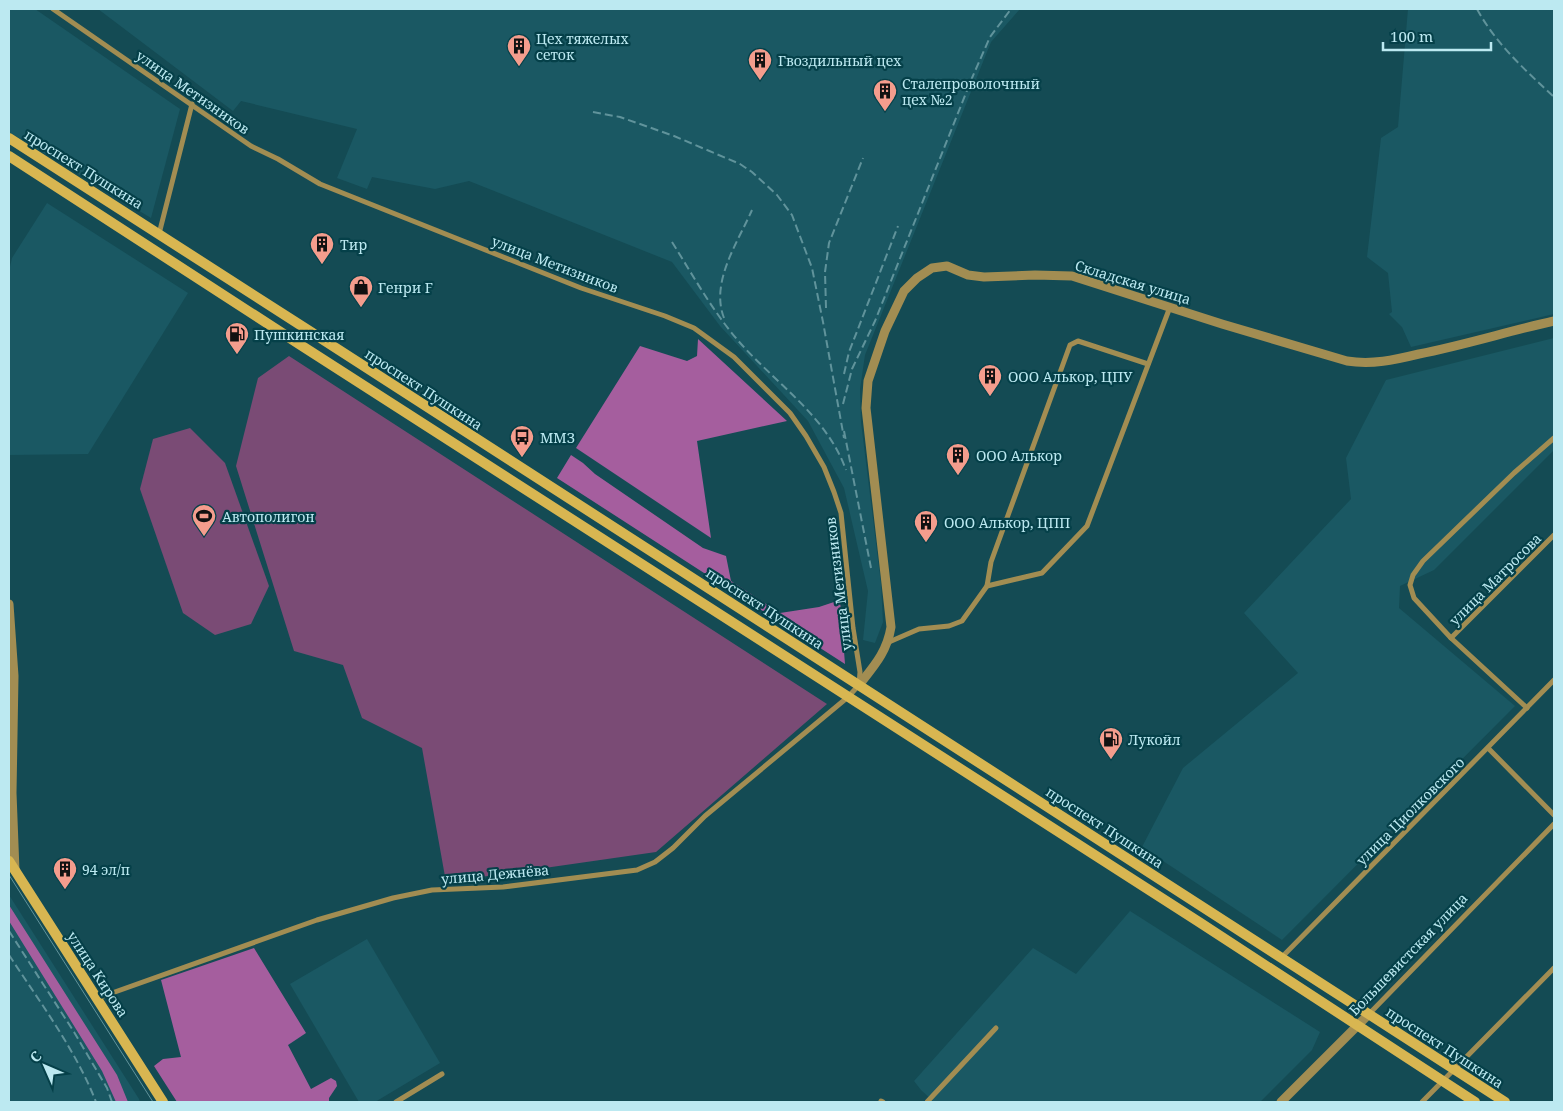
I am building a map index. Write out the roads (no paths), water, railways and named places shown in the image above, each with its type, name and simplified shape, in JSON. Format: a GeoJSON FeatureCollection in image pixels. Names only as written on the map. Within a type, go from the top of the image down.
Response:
{"type":"FeatureCollection","features":[{"type":"Feature","properties":{"kind":"main road","name":"проспект Пушкина"},"geometry":{"type":"LineString","coordinates":[[9,138],[1505,1102]]}},
{"type":"Feature","properties":{"kind":"main road","name":"проспект Пушкина"},"geometry":{"type":"LineString","coordinates":[[9,156],[298,344],[1182,911],[1475,1102]]}},
{"type":"Feature","properties":{"kind":"main road"},"geometry":{"type":"LineString","coordinates":[[298,344],[308,330]]}},
{"type":"Feature","properties":{"kind":"main road","name":"улица Кирова"},"geometry":{"type":"LineString","coordinates":[[9,861],[163,1102]]}},
{"type":"Feature","properties":{"kind":"street","name":"улица Метизников"},"geometry":{"type":"LineString","coordinates":[[53,9],[251,146],[278,159],[320,184],[581,288],[694,328],[734,358],[790,413],[824,467],[834,492],[841,513],[846,547],[853,628],[860,672],[859,685]]}},
{"type":"Feature","properties":{"kind":"street"},"geometry":{"type":"LineString","coordinates":[[159,234],[192,104]]}},
{"type":"Feature","properties":{"kind":"street","name":"Складская улица"},"geometry":{"type":"LineString","coordinates":[[859,685],[880,658],[889,642],[891,627],[866,408],[868,381],[886,331],[904,292],[916,278],[932,268],[947,266],[968,274],[984,277],[1072,276],[1328,356],[1362,364],[1377,363],[1447,349],[1554,321]]}},
{"type":"Feature","properties":{"kind":"street"},"geometry":{"type":"LineString","coordinates":[[987,586],[1042,573],[1087,526],[1170,307]]}},
{"type":"Feature","properties":{"kind":"street"},"geometry":{"type":"LineString","coordinates":[[889,642],[914,630],[949,626],[962,621],[987,586],[991,562],[1070,344],[1078,341],[1148,364]]}},
{"type":"Feature","properties":{"kind":"street"},"geometry":{"type":"LineString","coordinates":[[1527,708],[1451,638],[1414,598],[1410,584],[1423,561],[1514,473],[1554,438]]}},
{"type":"Feature","properties":{"kind":"street","name":"улица Матросова"},"geometry":{"type":"LineString","coordinates":[[1451,638],[1554,535]]}},
{"type":"Feature","properties":{"kind":"street"},"geometry":{"type":"LineString","coordinates":[[9,604],[14,676],[12,793],[15,871]]}},
{"type":"Feature","properties":{"kind":"street","name":"улица Циолковского"},"geometry":{"type":"LineString","coordinates":[[1281,958],[1554,680]]}},
{"type":"Feature","properties":{"kind":"street","name":"улица Дежнёва"},"geometry":{"type":"LineString","coordinates":[[98,998],[317,920],[393,898],[432,890],[503,887],[637,870],[655,862],[673,848],[706,816],[848,697],[859,685]]}},
{"type":"Feature","properties":{"kind":"street"},"geometry":{"type":"LineString","coordinates":[[1488,748],[1554,815]]}},
{"type":"Feature","properties":{"kind":"street","name":"Большевистская улица"},"geometry":{"type":"LineString","coordinates":[[1281,1102],[1554,824]]}},
{"type":"Feature","properties":{"kind":"street"},"geometry":{"type":"LineString","coordinates":[[1422,1102],[1554,968]]}},
{"type":"Feature","properties":{"kind":"street"},"geometry":{"type":"LineString","coordinates":[[927,1102],[996,1028]]}},
{"type":"Feature","properties":{"kind":"street"},"geometry":{"type":"LineString","coordinates":[[396,1102],[442,1074]]}},
{"type":"Feature","properties":{"kind":"tram line"},"geometry":{"type":"LineString","coordinates":[[9,875],[153,1102]]}},
{"type":"Feature","properties":{"kind":"railway"},"geometry":{"type":"LineString","coordinates":[[843,404],[852,369],[875,321],[972,78],[990,37],[1011,9]]}},
{"type":"Feature","properties":{"kind":"railway"},"geometry":{"type":"LineString","coordinates":[[1477,9],[1502,45],[1554,97]]}},
{"type":"Feature","properties":{"kind":"railway"},"geometry":{"type":"LineString","coordinates":[[593,112],[620,117],[674,136],[740,164],[752,172],[777,195],[792,215],[812,268],[844,438]]}},
{"type":"Feature","properties":{"kind":"railway"},"geometry":{"type":"LineString","coordinates":[[826,308],[825,272],[829,243],[863,158]]}},
{"type":"Feature","properties":{"kind":"railway"},"geometry":{"type":"LineString","coordinates":[[724,318],[720,290],[723,276],[733,249],[752,210]]}},
{"type":"Feature","properties":{"kind":"railway"},"geometry":{"type":"LineString","coordinates":[[844,374],[849,352],[898,226]]}},
{"type":"Feature","properties":{"kind":"railway"},"geometry":{"type":"LineString","coordinates":[[672,242],[722,321],[756,360],[814,418],[838,451],[846,470]]}},
{"type":"Feature","properties":{"kind":"railway"},"geometry":{"type":"LineString","coordinates":[[844,431],[871,568]]}},
{"type":"Feature","properties":{"kind":"railway"},"geometry":{"type":"LineString","coordinates":[[9,931],[74,1032],[107,1088],[112,1102]]}},
{"type":"Feature","properties":{"kind":"railway"},"geometry":{"type":"LineString","coordinates":[[9,955],[68,1045],[96,1102]]}},
{"type":"Feature","properties":{"kind":"place","name":"Цех тяжелых сеток"},"geometry":{"type":"Point","coordinates":[519,67]}},
{"type":"Feature","properties":{"kind":"place","name":"Гвоздильный цех"},"geometry":{"type":"Point","coordinates":[760,81]}},
{"type":"Feature","properties":{"kind":"place","name":"Сталепроволочный цех №2"},"geometry":{"type":"Point","coordinates":[885,112]}},
{"type":"Feature","properties":{"kind":"place","name":"Тир"},"geometry":{"type":"Point","coordinates":[322,265]}},
{"type":"Feature","properties":{"kind":"place","name":"Генри F"},"geometry":{"type":"Point","coordinates":[361,308]}},
{"type":"Feature","properties":{"kind":"place","name":"Пушкинская"},"geometry":{"type":"Point","coordinates":[237,355]}},
{"type":"Feature","properties":{"kind":"place","name":"ООО Алькор, ЦПУ"},"geometry":{"type":"Point","coordinates":[990,397]}},
{"type":"Feature","properties":{"kind":"place","name":"ММЗ"},"geometry":{"type":"Point","coordinates":[522,458]}},
{"type":"Feature","properties":{"kind":"place","name":"ООО Алькор"},"geometry":{"type":"Point","coordinates":[958,476]}},
{"type":"Feature","properties":{"kind":"place","name":"Автополигон"},"geometry":{"type":"Point","coordinates":[204,537]}},
{"type":"Feature","properties":{"kind":"place","name":"ООО Алькор, ЦПП"},"geometry":{"type":"Point","coordinates":[926,543]}},
{"type":"Feature","properties":{"kind":"place","name":"Лукойл"},"geometry":{"type":"Point","coordinates":[1111,760]}},
{"type":"Feature","properties":{"kind":"place","name":"94 эл/п"},"geometry":{"type":"Point","coordinates":[65,890]}}]}
